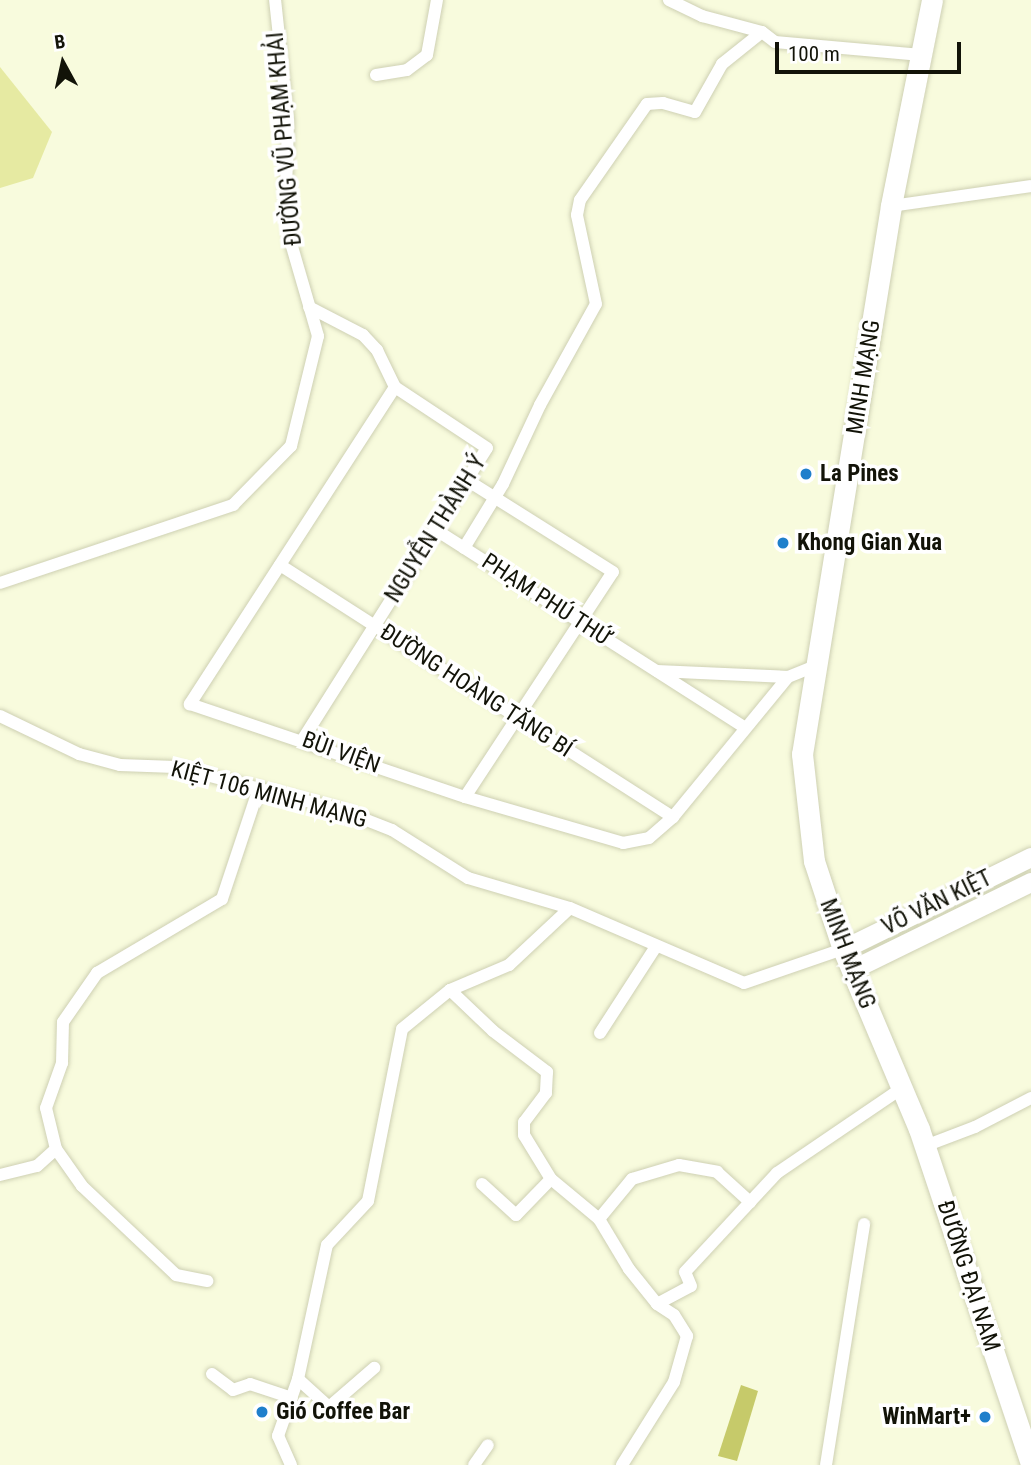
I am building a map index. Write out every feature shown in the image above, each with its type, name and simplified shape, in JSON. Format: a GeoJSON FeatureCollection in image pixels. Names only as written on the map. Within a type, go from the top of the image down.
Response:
{"type":"FeatureCollection","features":[{"type":"Feature","properties":{"kind":"highway","name":"MINH MẠNG"},"geometry":{"type":"LineString","coordinates":[[902,1088],[843,949],[814,862],[802,754],[891,206],[932,0]]}},
{"type":"Feature","properties":{"kind":"highway","name":"ĐƯỜNG ĐẠI NAM"},"geometry":{"type":"LineString","coordinates":[[902,1088],[1025,1427],[1031,1464]]}},
{"type":"Feature","properties":{"kind":"main road","name":"VÕ VĂN KIỆT"},"geometry":{"type":"LineString","coordinates":[[843,949],[1031,858]]}},
{"type":"Feature","properties":{"kind":"main road","name":"VÕ VĂN KIỆT"},"geometry":{"type":"LineString","coordinates":[[852,970],[1031,882]]}},
{"type":"Feature","properties":{"kind":"street","name":"ĐƯỜNG VŨ PHẠM KHẢI"},"geometry":{"type":"LineString","coordinates":[[0,583],[233,505],[291,446],[318,336],[290,231],[288,121],[275,0]]}},
{"type":"Feature","properties":{"kind":"street"},"geometry":{"type":"LineString","coordinates":[[376,75],[407,70],[427,55],[437,0]]}},
{"type":"Feature","properties":{"kind":"street"},"geometry":{"type":"LineString","coordinates":[[670,0],[702,16],[762,32],[775,42],[921,55]]}},
{"type":"Feature","properties":{"kind":"street"},"geometry":{"type":"LineString","coordinates":[[464,548],[495,498],[596,304],[578,215],[580,200],[647,104],[663,103],[695,112],[722,64],[762,32]]}},
{"type":"Feature","properties":{"kind":"street"},"geometry":{"type":"LineString","coordinates":[[891,206],[1031,186]]}},
{"type":"Feature","properties":{"kind":"street"},"geometry":{"type":"LineString","coordinates":[[309,307],[363,335],[377,350],[395,387]]}},
{"type":"Feature","properties":{"kind":"street","name":"NGUYỄN THÀNH Ý"},"geometry":{"type":"LineString","coordinates":[[303,739],[487,448],[395,387]]}},
{"type":"Feature","properties":{"kind":"street","name":"BÙI VIỆN"},"geometry":{"type":"LineString","coordinates":[[395,387],[190,704],[303,739],[465,797],[623,843],[649,838],[673,817],[744,727],[788,677]]}},
{"type":"Feature","properties":{"kind":"street"},"geometry":{"type":"LineString","coordinates":[[465,797],[612,572],[467,480]]}},
{"type":"Feature","properties":{"kind":"street","name":"PHẠM PHÚ THỨ"},"geometry":{"type":"LineString","coordinates":[[436,530],[744,727]]}},
{"type":"Feature","properties":{"kind":"street","name":"ĐƯỜNG HOÀNG TĂNG BÍ"},"geometry":{"type":"LineString","coordinates":[[280,565],[673,817]]}},
{"type":"Feature","properties":{"kind":"street","name":"PHẠM PHÚ THỨ"},"geometry":{"type":"LineString","coordinates":[[657,671],[788,677],[818,665]]}},
{"type":"Feature","properties":{"kind":"street","name":"KIỆT 106 MINH MẠNG"},"geometry":{"type":"LineString","coordinates":[[0,716],[79,754],[120,765],[175,767],[259,788],[392,830],[468,878],[570,908],[655,948],[744,983],[843,949]]}},
{"type":"Feature","properties":{"kind":"street"},"geometry":{"type":"LineString","coordinates":[[206,1281],[176,1275],[82,1186],[56,1149],[46,1108],[62,1063],[63,1022],[97,973],[222,899],[259,788]]}},
{"type":"Feature","properties":{"kind":"street"},"geometry":{"type":"LineString","coordinates":[[290,1465],[278,1436],[298,1379],[327,1245],[368,1201],[402,1029],[450,990],[509,965],[570,908]]}},
{"type":"Feature","properties":{"kind":"street"},"geometry":{"type":"LineString","coordinates":[[600,1033],[655,948]]}},
{"type":"Feature","properties":{"kind":"street"},"geometry":{"type":"LineString","coordinates":[[450,990],[493,1031],[547,1072],[546,1093],[524,1122],[524,1135],[551,1179],[599,1219],[610,1243],[657,1304],[674,1315],[687,1336],[661,1407],[621,1465]]}},
{"type":"Feature","properties":{"kind":"street"},"geometry":{"type":"LineString","coordinates":[[657,1304],[691,1286],[685,1272],[777,1173],[902,1088]]}},
{"type":"Feature","properties":{"kind":"street"},"geometry":{"type":"LineString","coordinates":[[925,1146],[975,1127],[1031,1098]]}},
{"type":"Feature","properties":{"kind":"street"},"geometry":{"type":"LineString","coordinates":[[0,1175],[37,1166],[56,1149]]}},
{"type":"Feature","properties":{"kind":"street"},"geometry":{"type":"LineString","coordinates":[[599,1219],[632,1179],[679,1165],[717,1172],[750,1202]]}},
{"type":"Feature","properties":{"kind":"street"},"geometry":{"type":"LineString","coordinates":[[482,1184],[516,1215],[551,1179]]}},
{"type":"Feature","properties":{"kind":"street"},"geometry":{"type":"LineString","coordinates":[[825,1465],[864,1224]]}},
{"type":"Feature","properties":{"kind":"street"},"geometry":{"type":"LineString","coordinates":[[298,1379],[329,1407],[374,1368]]}},
{"type":"Feature","properties":{"kind":"street"},"geometry":{"type":"LineString","coordinates":[[212,1374],[233,1390],[250,1384],[292,1398]]}},
{"type":"Feature","properties":{"kind":"street"},"geometry":{"type":"LineString","coordinates":[[474,1465],[488,1445]]}},
{"type":"Feature","properties":{"kind":"shaded area"},"geometry":{"type":"Polygon","coordinates":[[[0,67],[52,132],[33,178],[0,188],[0,67]]]}},
{"type":"Feature","properties":{"kind":"shaded area"},"geometry":{"type":"Polygon","coordinates":[[[741,1385],[758,1391],[737,1461],[718,1456],[741,1385]]]}},
{"type":"Feature","properties":{"kind":"place","name":"La Pines"},"geometry":{"type":"Point","coordinates":[806,474]}},
{"type":"Feature","properties":{"kind":"place","name":"Khong Gian Xua"},"geometry":{"type":"Point","coordinates":[783,543]}},
{"type":"Feature","properties":{"kind":"place","name":"Gió Coffee Bar"},"geometry":{"type":"Point","coordinates":[262,1412]}},
{"type":"Feature","properties":{"kind":"place","name":"WinMart+"},"geometry":{"type":"Point","coordinates":[985,1417]}}]}
